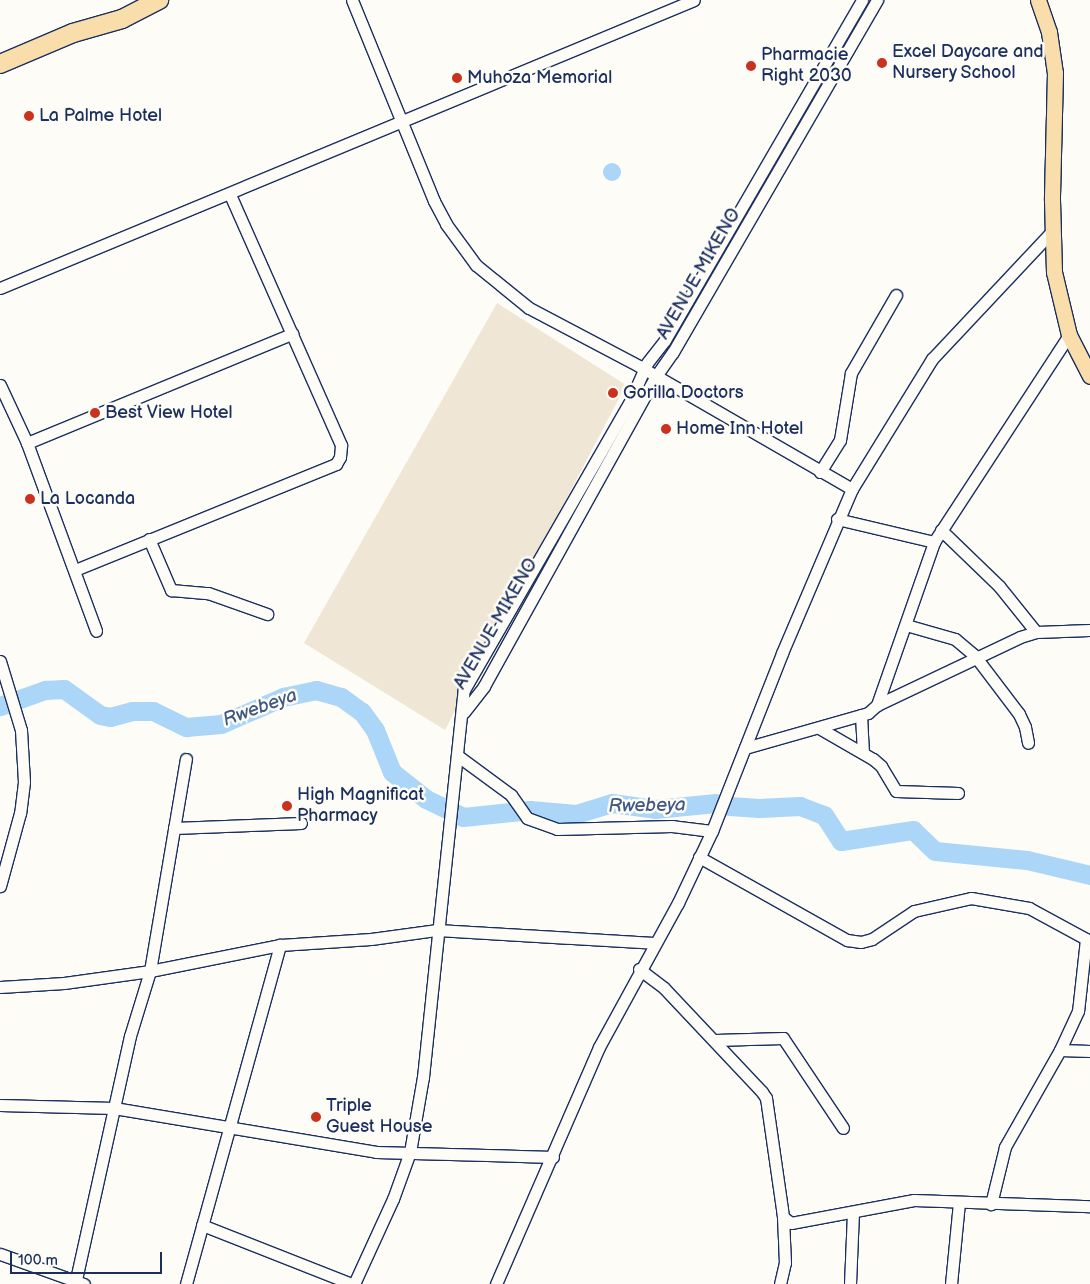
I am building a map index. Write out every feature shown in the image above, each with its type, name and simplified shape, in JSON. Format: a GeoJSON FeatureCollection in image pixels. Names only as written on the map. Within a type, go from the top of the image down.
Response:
{"type":"FeatureCollection","features":[{"type":"Feature","properties":{"kind":"highway"},"geometry":{"type":"LineString","coordinates":[[0,64],[73,33],[122,19],[159,0]]}},
{"type":"Feature","properties":{"kind":"main road"},"geometry":{"type":"LineString","coordinates":[[1038,0],[1049,32],[1056,73],[1052,231],[1056,290],[1069,335],[1090,376]]}},
{"type":"Feature","properties":{"kind":"street"},"geometry":{"type":"LineString","coordinates":[[352,0],[434,200],[446,224],[476,265],[529,308],[656,376],[852,489]]}},
{"type":"Feature","properties":{"kind":"street"},"geometry":{"type":"LineString","coordinates":[[0,288],[694,0]]}},
{"type":"Feature","properties":{"kind":"street","name":"AVENUE MIKENO"},"geometry":{"type":"LineString","coordinates":[[464,712],[464,690],[631,399],[644,370],[670,332],[862,0]]}},
{"type":"Feature","properties":{"kind":"street","name":"AVENUE MIKENO"},"geometry":{"type":"LineString","coordinates":[[464,712],[484,686],[656,376],[678,344],[877,0]]}},
{"type":"Feature","properties":{"kind":"street"},"geometry":{"type":"LineString","coordinates":[[75,570],[336,464],[341,445],[230,194]]}},
{"type":"Feature","properties":{"kind":"street"},"geometry":{"type":"LineString","coordinates":[[496,1284],[553,1157],[599,1047],[712,830],[837,519],[852,489],[932,359],[1052,231]]}},
{"type":"Feature","properties":{"kind":"street"},"geometry":{"type":"LineString","coordinates":[[820,472],[840,440],[851,374],[896,295]]}},
{"type":"Feature","properties":{"kind":"street"},"geometry":{"type":"LineString","coordinates":[[27,443],[292,334]]}},
{"type":"Feature","properties":{"kind":"street"},"geometry":{"type":"LineString","coordinates":[[877,705],[934,542],[1069,335]]}},
{"type":"Feature","properties":{"kind":"street"},"geometry":{"type":"LineString","coordinates":[[0,385],[27,443],[96,631]]}},
{"type":"Feature","properties":{"kind":"street"},"geometry":{"type":"LineString","coordinates":[[837,519],[934,542]]}},
{"type":"Feature","properties":{"kind":"street"},"geometry":{"type":"LineString","coordinates":[[941,530],[999,586],[1036,632]]}},
{"type":"Feature","properties":{"kind":"street"},"geometry":{"type":"LineString","coordinates":[[149,539],[171,590],[208,593],[267,614]]}},
{"type":"Feature","properties":{"kind":"street"},"geometry":{"type":"LineString","coordinates":[[906,625],[955,639],[975,656],[1019,714],[1028,743]]}},
{"type":"Feature","properties":{"kind":"street"},"geometry":{"type":"LineString","coordinates":[[745,748],[861,715],[877,705],[975,656],[1036,632],[1090,630]]}},
{"type":"Feature","properties":{"kind":"street"},"geometry":{"type":"LineString","coordinates":[[0,661],[8,682],[21,730],[24,782],[20,813],[0,886]]}},
{"type":"Feature","properties":{"kind":"street"},"geometry":{"type":"LineString","coordinates":[[202,1225],[353,1284],[393,1199],[410,1152],[423,1077],[451,801],[464,712]]}},
{"type":"Feature","properties":{"kind":"street"},"geometry":{"type":"LineString","coordinates":[[861,715],[863,752]]}},
{"type":"Feature","properties":{"kind":"street"},"geometry":{"type":"LineString","coordinates":[[819,728],[863,752],[881,766],[896,791],[958,793]]}},
{"type":"Feature","properties":{"kind":"street"},"geometry":{"type":"LineString","coordinates":[[458,756],[514,799],[527,818],[557,828],[653,826],[712,830]]}},
{"type":"Feature","properties":{"kind":"street"},"geometry":{"type":"LineString","coordinates":[[0,1254],[78,1283],[130,1036],[150,971],[186,759]]}},
{"type":"Feature","properties":{"kind":"street"},"geometry":{"type":"LineString","coordinates":[[174,828],[301,823]]}},
{"type":"Feature","properties":{"kind":"street"},"geometry":{"type":"LineString","coordinates":[[699,857],[847,940],[861,942],[914,911],[971,898],[1029,908],[1088,939],[1078,1011],[1060,1050],[1004,1148],[991,1204]]}},
{"type":"Feature","properties":{"kind":"street"},"geometry":{"type":"LineString","coordinates":[[0,987],[64,983],[150,971],[280,945],[371,939],[437,930],[654,943]]}},
{"type":"Feature","properties":{"kind":"street"},"geometry":{"type":"LineString","coordinates":[[186,1284],[280,945]]}},
{"type":"Feature","properties":{"kind":"street"},"geometry":{"type":"LineString","coordinates":[[639,969],[664,988],[715,1040],[766,1098],[783,1217],[785,1263],[780,1284]]}},
{"type":"Feature","properties":{"kind":"street"},"geometry":{"type":"LineString","coordinates":[[715,1040],[783,1038],[843,1128]]}},
{"type":"Feature","properties":{"kind":"street"},"geometry":{"type":"LineString","coordinates":[[1060,1050],[1090,1051]]}},
{"type":"Feature","properties":{"kind":"street"},"geometry":{"type":"LineString","coordinates":[[0,1105],[114,1108],[340,1147],[410,1152],[553,1157]]}},
{"type":"Feature","properties":{"kind":"street"},"geometry":{"type":"LineString","coordinates":[[783,1217],[797,1224],[914,1200],[1090,1206]]}},
{"type":"Feature","properties":{"kind":"street"},"geometry":{"type":"LineString","coordinates":[[951,1284],[959,1202]]}},
{"type":"Feature","properties":{"kind":"street"},"geometry":{"type":"LineString","coordinates":[[850,1284],[853,1213]]}},
{"type":"Feature","properties":{"kind":"shaded area"},"geometry":{"type":"Polygon","coordinates":[[[497,303],[626,385],[445,730],[304,643],[497,303]]]}},
{"type":"Feature","properties":{"kind":"water"},"geometry":{"type":"Polygon","coordinates":[[[608,163],[616,163],[621,168],[619,179],[608,181],[603,176],[603,168],[608,163]]]}},
{"type":"Feature","properties":{"kind":"waterway","name":"Rwebeya"},"geometry":{"type":"LineString","coordinates":[[0,706],[45,690],[64,689],[100,715],[110,717],[132,711],[153,711],[186,727],[221,724],[283,697],[316,690],[341,697],[362,712],[375,730],[392,772],[426,799],[463,817],[530,810],[576,814],[612,803],[655,809],[716,803]]}},
{"type":"Feature","properties":{"kind":"waterway","name":"Rwebeya"},"geometry":{"type":"LineString","coordinates":[[729,806],[759,808],[800,806],[824,815],[841,841],[913,830],[935,851],[1027,860],[1090,875]]}},
{"type":"Feature","properties":{"kind":"place","name":"Excel Daycare and Nursery School"},"geometry":{"type":"Point","coordinates":[882,63]}},
{"type":"Feature","properties":{"kind":"place","name":"Pharmacie Right 2030"},"geometry":{"type":"Point","coordinates":[751,66]}},
{"type":"Feature","properties":{"kind":"place","name":"Muhoza Memorial"},"geometry":{"type":"Point","coordinates":[457,78]}},
{"type":"Feature","properties":{"kind":"place","name":"La Palme Hotel"},"geometry":{"type":"Point","coordinates":[29,116]}},
{"type":"Feature","properties":{"kind":"place","name":"Gorilla Doctors"},"geometry":{"type":"Point","coordinates":[613,393]}},
{"type":"Feature","properties":{"kind":"place","name":"Best View Hotel"},"geometry":{"type":"Point","coordinates":[95,413]}},
{"type":"Feature","properties":{"kind":"place","name":"Home Inn Hotel"},"geometry":{"type":"Point","coordinates":[666,429]}},
{"type":"Feature","properties":{"kind":"place","name":"La Locanda"},"geometry":{"type":"Point","coordinates":[30,499]}},
{"type":"Feature","properties":{"kind":"place","name":"High Magnificat Pharmacy"},"geometry":{"type":"Point","coordinates":[287,806]}},
{"type":"Feature","properties":{"kind":"place","name":"Triple Guest House"},"geometry":{"type":"Point","coordinates":[316,1117]}}]}
